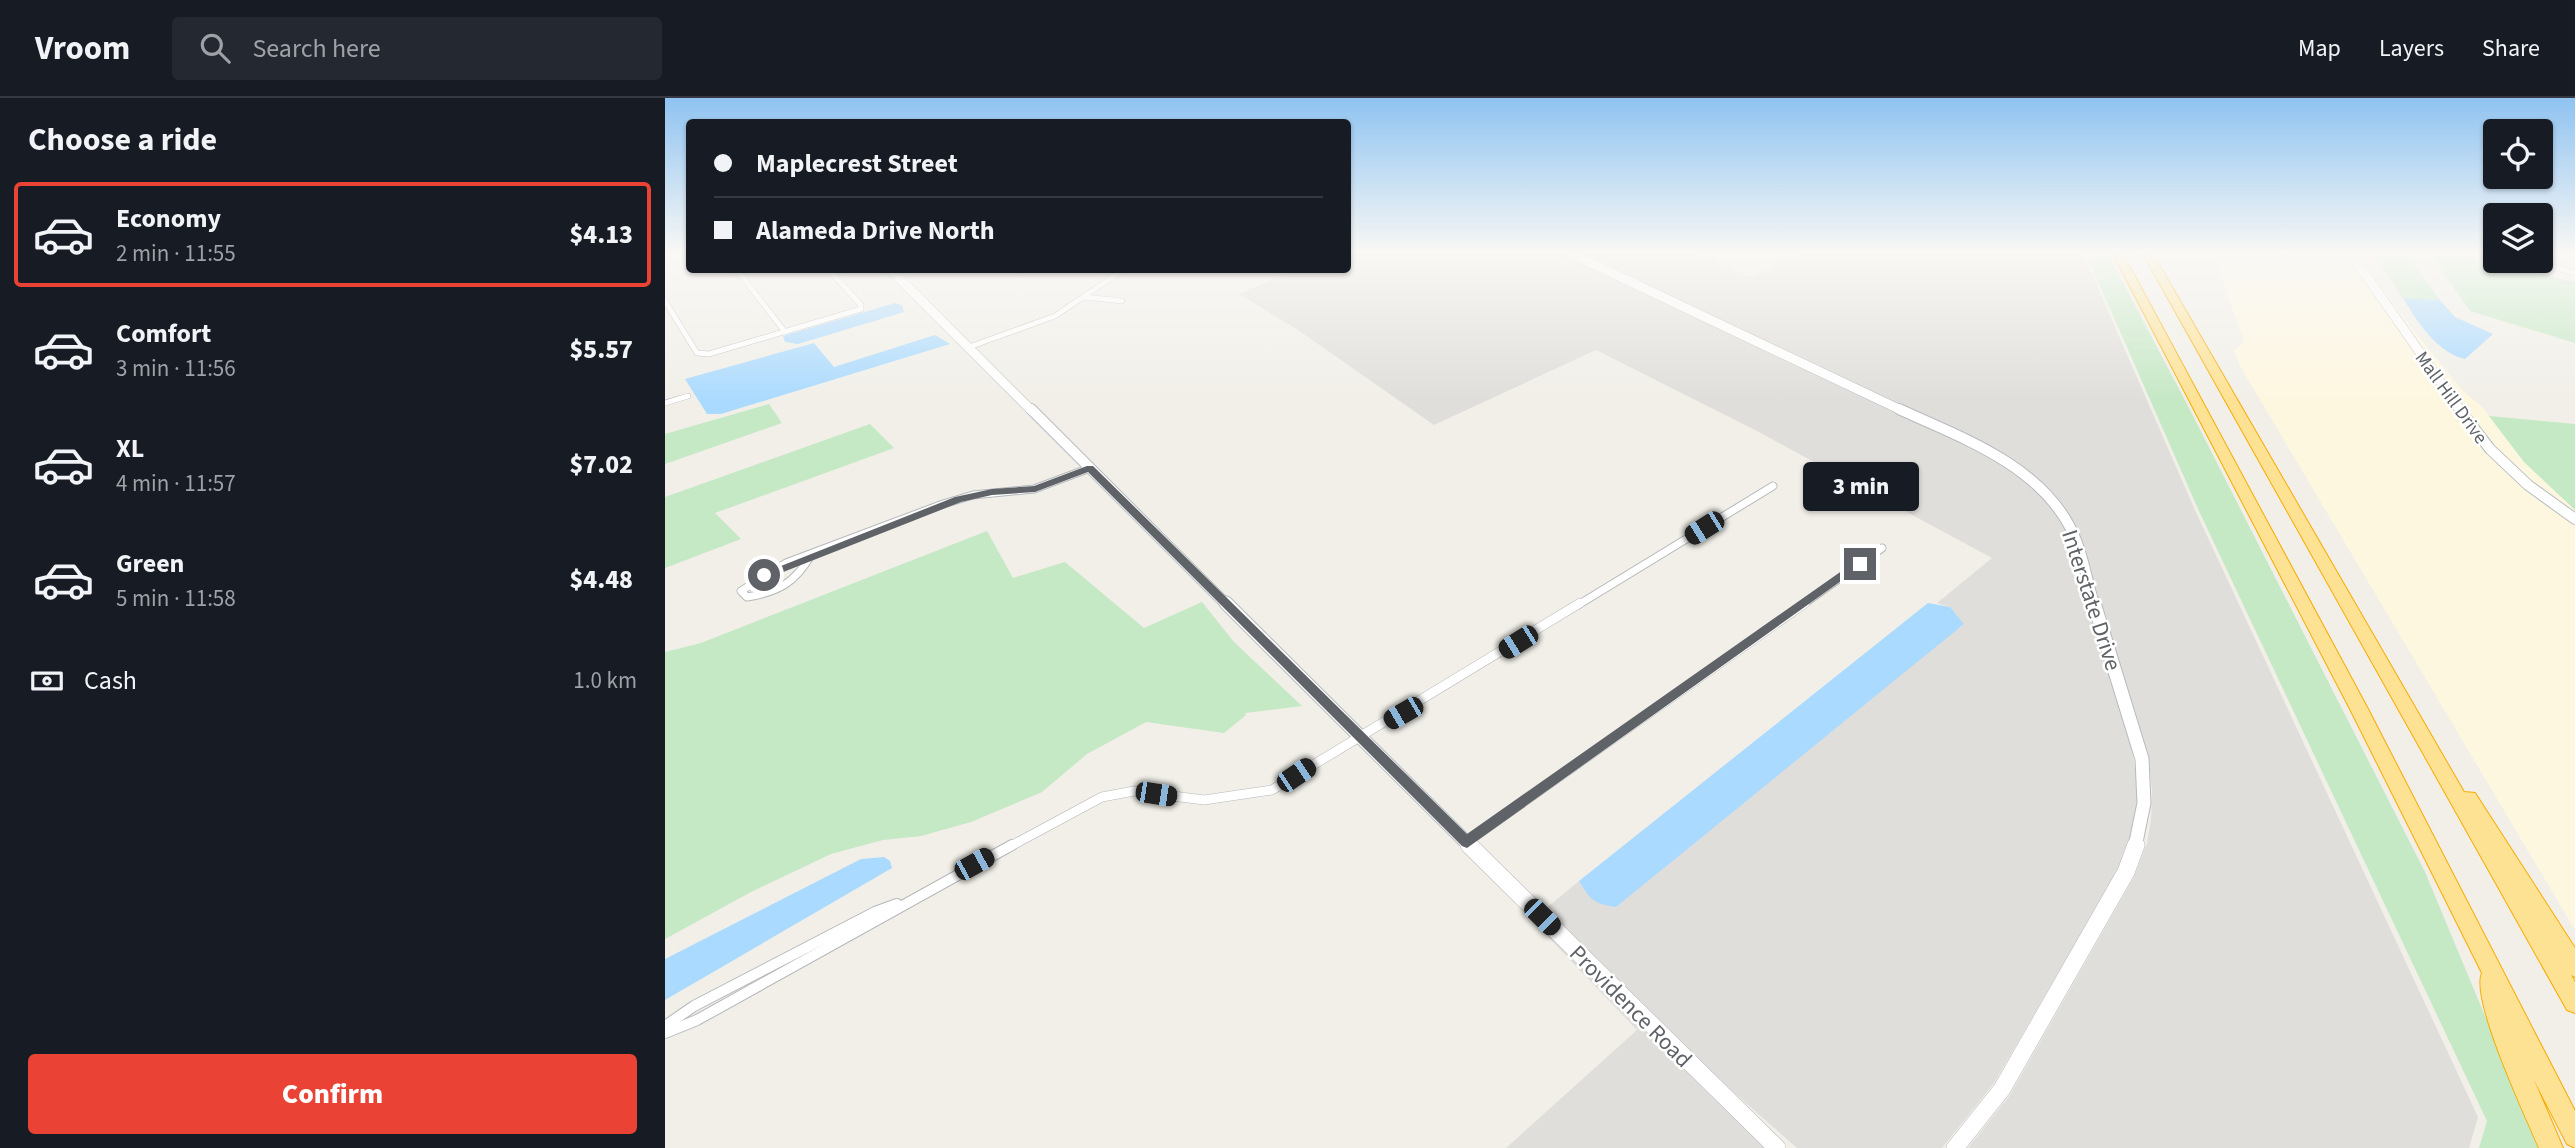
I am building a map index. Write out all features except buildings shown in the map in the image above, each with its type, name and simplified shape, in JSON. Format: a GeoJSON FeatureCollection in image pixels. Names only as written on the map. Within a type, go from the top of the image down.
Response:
{"type":"FeatureCollection","features":[{"type":"Feature","properties":{"kind":"highway"},"geometry":{"type":"LineString","coordinates":[[2144,303],[2353,698],[2575,1136]]}},
{"type":"Feature","properties":{"kind":"highway"},"geometry":{"type":"LineString","coordinates":[[2175,303],[2575,1003]]}},
{"type":"Feature","properties":{"kind":"highway"},"geometry":{"type":"LineString","coordinates":[[2399,695],[2496,838],[2575,967]]}},
{"type":"Feature","properties":{"kind":"highway"},"geometry":{"type":"LineString","coordinates":[[2489,969],[2493,1007],[2551,1148]]}},
{"type":"Feature","properties":{"kind":"street"},"geometry":{"type":"LineString","coordinates":[[666,303],[697,353],[703,355],[861,309],[859,303]]}},
{"type":"Feature","properties":{"kind":"street"},"geometry":{"type":"LineString","coordinates":[[763,303],[785,332]]}},
{"type":"Feature","properties":{"kind":"street","name":"Providence Road"},"geometry":{"type":"LineString","coordinates":[[924,303],[1669,1044],[1777,1148]]}},
{"type":"Feature","properties":{"kind":"street"},"geometry":{"type":"LineString","coordinates":[[969,347],[1040,323],[1074,303]]}},
{"type":"Feature","properties":{"kind":"street","name":"Interstate Drive"},"geometry":{"type":"LineString","coordinates":[[1676,303],[1984,449],[2038,486],[2071,529],[2140,752],[2145,788],[2140,840],[2126,872],[2002,1089],[1955,1148]]}},
{"type":"Feature","properties":{"kind":"street","name":"Mall Hill Drive"},"geometry":{"type":"LineString","coordinates":[[2385,303],[2490,449],[2528,485],[2575,519]]}},
{"type":"Feature","properties":{"kind":"street"},"geometry":{"type":"LineString","coordinates":[[665,403],[688,396]]}},
{"type":"Feature","properties":{"kind":"street"},"geometry":{"type":"LineString","coordinates":[[811,555],[799,579],[783,588],[747,597],[741,591],[751,581],[811,555],[958,499],[992,492],[1035,489],[1090,468]]}},
{"type":"Feature","properties":{"kind":"street"},"geometry":{"type":"LineString","coordinates":[[665,1033],[697,1020],[881,919],[907,901],[1102,797],[1134,791],[1203,800],[1258,793],[1283,784],[1773,486]]}},
{"type":"Feature","properties":{"kind":"street"},"geometry":{"type":"LineString","coordinates":[[1467,842],[1882,548]]}},
{"type":"Feature","properties":{"kind":"street"},"geometry":{"type":"LineString","coordinates":[[665,1026],[694,1006],[863,918],[907,901]]}},
{"type":"Feature","properties":{"kind":"street"},"geometry":{"type":"LineString","coordinates":[[1743,1114],[1785,1148]]}},
{"type":"Feature","properties":{"kind":"shaded area"},"geometry":{"type":"Polygon","coordinates":[[[1254,303],[1670,303],[1981,451],[2018,474],[2048,502],[2065,529],[2128,731],[2138,785],[2136,815],[2132,837],[2119,868],[1994,1083],[1942,1148],[1797,1148],[1690,1054],[1544,910],[1579,881],[1586,893],[1964,624],[1950,607],[1937,603],[1992,558],[1755,430],[1596,350],[1434,425],[1298,330],[1254,303]]]}},
{"type":"Feature","properties":{"kind":"shaded area"},"geometry":{"type":"Polygon","coordinates":[[[1677,303],[2104,303],[2195,510],[2478,1117],[2469,1148],[1968,1148],[2010,1095],[2134,877],[2147,843],[2151,820],[2149,761],[2076,530],[2025,471],[1677,303]]]}},
{"type":"Feature","properties":{"kind":"shaded area"},"geometry":{"type":"Polygon","coordinates":[[[2231,303],[2381,303],[2472,433],[2575,523],[2575,930],[2240,366],[2234,350],[2244,342],[2231,303]]]}},
{"type":"Feature","properties":{"kind":"shaded area"},"geometry":{"type":"Polygon","coordinates":[[[2388,303],[2394,303],[2463,391],[2483,408],[2524,462],[2575,510],[2575,516],[2533,485],[2483,435],[2388,303]]]}},
{"type":"Feature","properties":{"kind":"shaded area"},"geometry":{"type":"Polygon","coordinates":[[[1533,918],[1766,1148],[1506,1148],[1637,1030],[1531,919],[1533,918]]]}},
{"type":"Feature","properties":{"kind":"green space"},"geometry":{"type":"Polygon","coordinates":[[[2108,303],[2134,303],[2189,408],[2425,872],[2540,1148],[2479,1148],[2487,1121],[2199,511],[2108,303]]]}},
{"type":"Feature","properties":{"kind":"green space"},"geometry":{"type":"Polygon","coordinates":[[[2464,303],[2575,303],[2575,343],[2470,311],[2464,303]]]}},
{"type":"Feature","properties":{"kind":"green space"},"geometry":{"type":"Polygon","coordinates":[[[769,404],[782,423],[665,464],[665,434],[769,404]]]}},
{"type":"Feature","properties":{"kind":"green space"},"geometry":{"type":"Polygon","coordinates":[[[2489,416],[2575,424],[2575,510],[2524,462],[2489,416]]]}},
{"type":"Feature","properties":{"kind":"green space"},"geometry":{"type":"Polygon","coordinates":[[[870,424],[894,448],[715,513],[741,539],[665,568],[665,497],[870,424]]]}},
{"type":"Feature","properties":{"kind":"green space"},"geometry":{"type":"Polygon","coordinates":[[[987,531],[1013,578],[1065,562],[1144,628],[1202,602],[1234,642],[1302,706],[1245,713],[1246,715],[1224,733],[1146,722],[1087,754],[1042,792],[971,822],[921,836],[883,840],[831,854],[751,892],[665,939],[665,652],[701,643],[987,531]]]}},
{"type":"Feature","properties":{"kind":"water"},"geometry":{"type":"Polygon","coordinates":[[[895,303],[902,305],[904,312],[798,344],[785,342],[783,336],[895,303]]]}},
{"type":"Feature","properties":{"kind":"water"},"geometry":{"type":"Polygon","coordinates":[[[2406,303],[2443,303],[2455,317],[2493,334],[2465,359],[2455,356],[2437,343],[2406,303]]]}},
{"type":"Feature","properties":{"kind":"water"},"geometry":{"type":"Polygon","coordinates":[[[935,335],[950,344],[721,414],[707,414],[685,379],[814,343],[834,367],[935,335]]]}},
{"type":"Feature","properties":{"kind":"water"},"geometry":{"type":"Polygon","coordinates":[[[1928,603],[1950,607],[1964,624],[1616,907],[1602,904],[1590,897],[1579,881],[1928,603]]]}},
{"type":"Feature","properties":{"kind":"water"},"geometry":{"type":"Polygon","coordinates":[[[884,857],[890,861],[892,868],[665,1000],[665,959],[861,859],[884,857]]]}},
{"type":"Feature","properties":{"kind":"route"},"geometry":{"type":"LineString","coordinates":[[764,575],[958,499],[992,492],[1035,489],[1090,468],[1467,842],[1860,564]]}}]}
